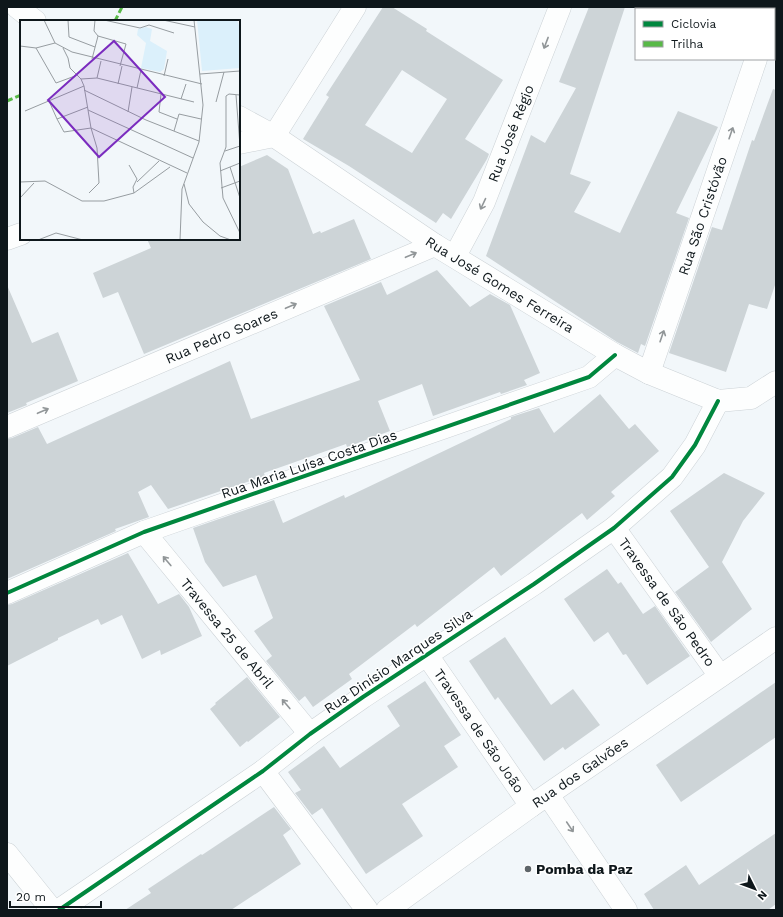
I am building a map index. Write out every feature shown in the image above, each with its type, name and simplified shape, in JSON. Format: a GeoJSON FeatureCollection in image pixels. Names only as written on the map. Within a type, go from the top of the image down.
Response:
{"type":"FeatureCollection","features":[{"type":"Feature","properties":{"kind":"street"},"geometry":{"type":"LineString","coordinates":[[17,7],[34,20]]}},
{"type":"Feature","properties":{"kind":"street"},"geometry":{"type":"LineString","coordinates":[[240,143],[274,136],[355,7]]}},
{"type":"Feature","properties":{"kind":"street","name":"Rua José Régio"},"geometry":{"type":"LineString","coordinates":[[456,256],[484,202],[560,7]]}},
{"type":"Feature","properties":{"kind":"street","name":"Rua São Cristóvão"},"geometry":{"type":"LineString","coordinates":[[650,373],[756,60]]}},
{"type":"Feature","properties":{"kind":"street","name":"Rua José Gomes Ferreira"},"geometry":{"type":"LineString","coordinates":[[240,118],[274,136],[435,245],[456,256],[615,355],[650,373],[718,401],[751,398],[776,382]]}},
{"type":"Feature","properties":{"kind":"street"},"geometry":{"type":"LineString","coordinates":[[7,239],[20,234]]}},
{"type":"Feature","properties":{"kind":"street","name":"Rua Pedro Soares"},"geometry":{"type":"LineString","coordinates":[[7,426],[435,245]]}},
{"type":"Feature","properties":{"kind":"street","name":"Rua Maria Luísa Costa Dias"},"geometry":{"type":"LineString","coordinates":[[7,593],[144,532],[589,377],[615,355]]}},
{"type":"Feature","properties":{"kind":"street","name":"Rua Dinísio Marques Silva"},"geometry":{"type":"LineString","coordinates":[[59,910],[263,771],[310,734],[363,697],[534,584],[614,528],[672,477],[695,445],[718,401]]}},
{"type":"Feature","properties":{"kind":"street","name":"Travessa de São Pedro"},"geometry":{"type":"LineString","coordinates":[[614,528],[720,676]]}},
{"type":"Feature","properties":{"kind":"street","name":"Travessa 25 de Abril"},"geometry":{"type":"LineString","coordinates":[[144,532],[310,734]]}},
{"type":"Feature","properties":{"kind":"street","name":"Rua dos Galvões"},"geometry":{"type":"LineString","coordinates":[[387,910],[540,800],[776,638]]}},
{"type":"Feature","properties":{"kind":"street","name":"Travessa de São João"},"geometry":{"type":"LineString","coordinates":[[427,655],[626,910]]}},
{"type":"Feature","properties":{"kind":"street"},"geometry":{"type":"LineString","coordinates":[[263,771],[367,910]]}},
{"type":"Feature","properties":{"kind":"street"},"geometry":{"type":"LineString","coordinates":[[7,854],[52,910]]}},
{"type":"Feature","properties":{"kind":"building"},"geometry":{"type":"Polygon","coordinates":[[[383,7],[392,7],[427,29],[426,31],[503,80],[465,139],[489,154],[487,159],[451,219],[443,213],[436,223],[349,166],[303,139],[329,97],[326,95],[383,7]],[[402,70],[365,125],[412,153],[447,99],[402,70]]]}},
{"type":"Feature","properties":{"kind":"building"},"geometry":{"type":"Polygon","coordinates":[[[589,7],[625,7],[570,174],[591,182],[574,212],[620,233],[678,111],[718,127],[676,213],[689,218],[645,346],[641,344],[638,353],[617,342],[486,256],[531,135],[545,143],[576,88],[559,82],[589,7]]]}},
{"type":"Feature","properties":{"kind":"building"},"geometry":{"type":"Polygon","coordinates":[[[773,89],[776,90],[776,282],[767,309],[749,304],[726,372],[669,353],[712,227],[722,230],[752,140],[754,141],[773,89]]]}},
{"type":"Feature","properties":{"kind":"building"},"geometry":{"type":"Polygon","coordinates":[[[267,155],[288,169],[313,234],[320,231],[321,233],[354,219],[371,259],[144,354],[118,292],[103,298],[93,273],[151,248],[147,240],[240,240],[240,167],[267,155]]]}},
{"type":"Feature","properties":{"kind":"building"},"geometry":{"type":"Polygon","coordinates":[[[437,270],[470,307],[490,294],[510,305],[540,373],[524,380],[527,385],[501,394],[500,392],[433,416],[422,384],[378,401],[390,431],[347,447],[346,444],[264,473],[265,476],[168,509],[151,485],[138,492],[149,517],[115,529],[116,531],[7,579],[7,439],[38,427],[47,444],[230,361],[251,419],[360,380],[324,306],[381,282],[387,295],[437,270]]]}},
{"type":"Feature","properties":{"kind":"building"},"geometry":{"type":"Polygon","coordinates":[[[7,285],[32,343],[58,332],[78,381],[26,403],[27,405],[7,413],[7,285]]]}},
{"type":"Feature","properties":{"kind":"building"},"geometry":{"type":"Polygon","coordinates":[[[600,394],[629,429],[635,424],[659,451],[611,492],[615,496],[587,520],[582,513],[501,576],[494,567],[417,627],[415,624],[349,674],[352,679],[313,707],[305,696],[299,701],[266,661],[272,656],[254,631],[273,618],[256,575],[223,587],[205,562],[193,528],[274,500],[283,523],[344,495],[345,498],[511,419],[511,417],[539,408],[554,433],[600,394]]]}},
{"type":"Feature","properties":{"kind":"building"},"geometry":{"type":"Polygon","coordinates":[[[724,473],[765,493],[743,521],[722,562],[752,609],[711,642],[675,592],[709,567],[670,511],[724,473]]]}},
{"type":"Feature","properties":{"kind":"building"},"geometry":{"type":"Polygon","coordinates":[[[128,553],[158,604],[179,594],[189,607],[202,636],[161,655],[160,650],[142,659],[122,615],[101,625],[98,619],[58,638],[58,640],[7,666],[7,605],[128,553]]]}},
{"type":"Feature","properties":{"kind":"building"},"geometry":{"type":"Polygon","coordinates":[[[607,569],[618,584],[621,582],[643,614],[655,606],[690,656],[647,685],[626,654],[623,655],[608,632],[594,642],[564,599],[607,569]]]}},
{"type":"Feature","properties":{"kind":"building"},"geometry":{"type":"Polygon","coordinates":[[[505,637],[551,705],[573,689],[600,725],[565,750],[563,747],[544,761],[498,697],[495,700],[469,661],[505,637]]]}},
{"type":"Feature","properties":{"kind":"building"},"geometry":{"type":"Polygon","coordinates":[[[247,677],[280,717],[240,747],[210,709],[216,704],[215,703],[247,677]]]}},
{"type":"Feature","properties":{"kind":"building"},"geometry":{"type":"Polygon","coordinates":[[[425,681],[461,735],[444,746],[458,767],[402,804],[423,836],[366,874],[322,808],[312,815],[295,793],[301,790],[288,772],[324,746],[340,768],[400,726],[387,706],[425,681]]]}},
{"type":"Feature","properties":{"kind":"building"},"geometry":{"type":"Polygon","coordinates":[[[776,682],[776,737],[681,802],[656,765],[776,682]]]}},
{"type":"Feature","properties":{"kind":"building"},"geometry":{"type":"Polygon","coordinates":[[[274,807],[291,829],[283,835],[301,864],[231,910],[125,910],[151,893],[148,889],[274,807]]]}},
{"type":"Feature","properties":{"kind":"building"},"geometry":{"type":"Polygon","coordinates":[[[776,833],[776,904],[768,910],[654,910],[644,894],[686,865],[699,885],[776,833]]]}},
{"type":"Feature","properties":{"kind":"marked path"},"geometry":{"type":"LineString","coordinates":[[116,20],[122,7]]}},
{"type":"Feature","properties":{"kind":"marked path"},"geometry":{"type":"LineString","coordinates":[[7,101],[20,95]]}},
{"type":"Feature","properties":{"kind":"cycle path"},"geometry":{"type":"LineString","coordinates":[[7,593],[144,532],[589,377],[615,355]]}},
{"type":"Feature","properties":{"kind":"cycle path"},"geometry":{"type":"LineString","coordinates":[[59,910],[263,771],[310,734],[363,697],[534,584],[614,528],[672,477],[695,445],[718,401]]}},
{"type":"Feature","properties":{"kind":"place","name":"Pomba da Paz"},"geometry":{"type":"Point","coordinates":[528,869]}}]}
